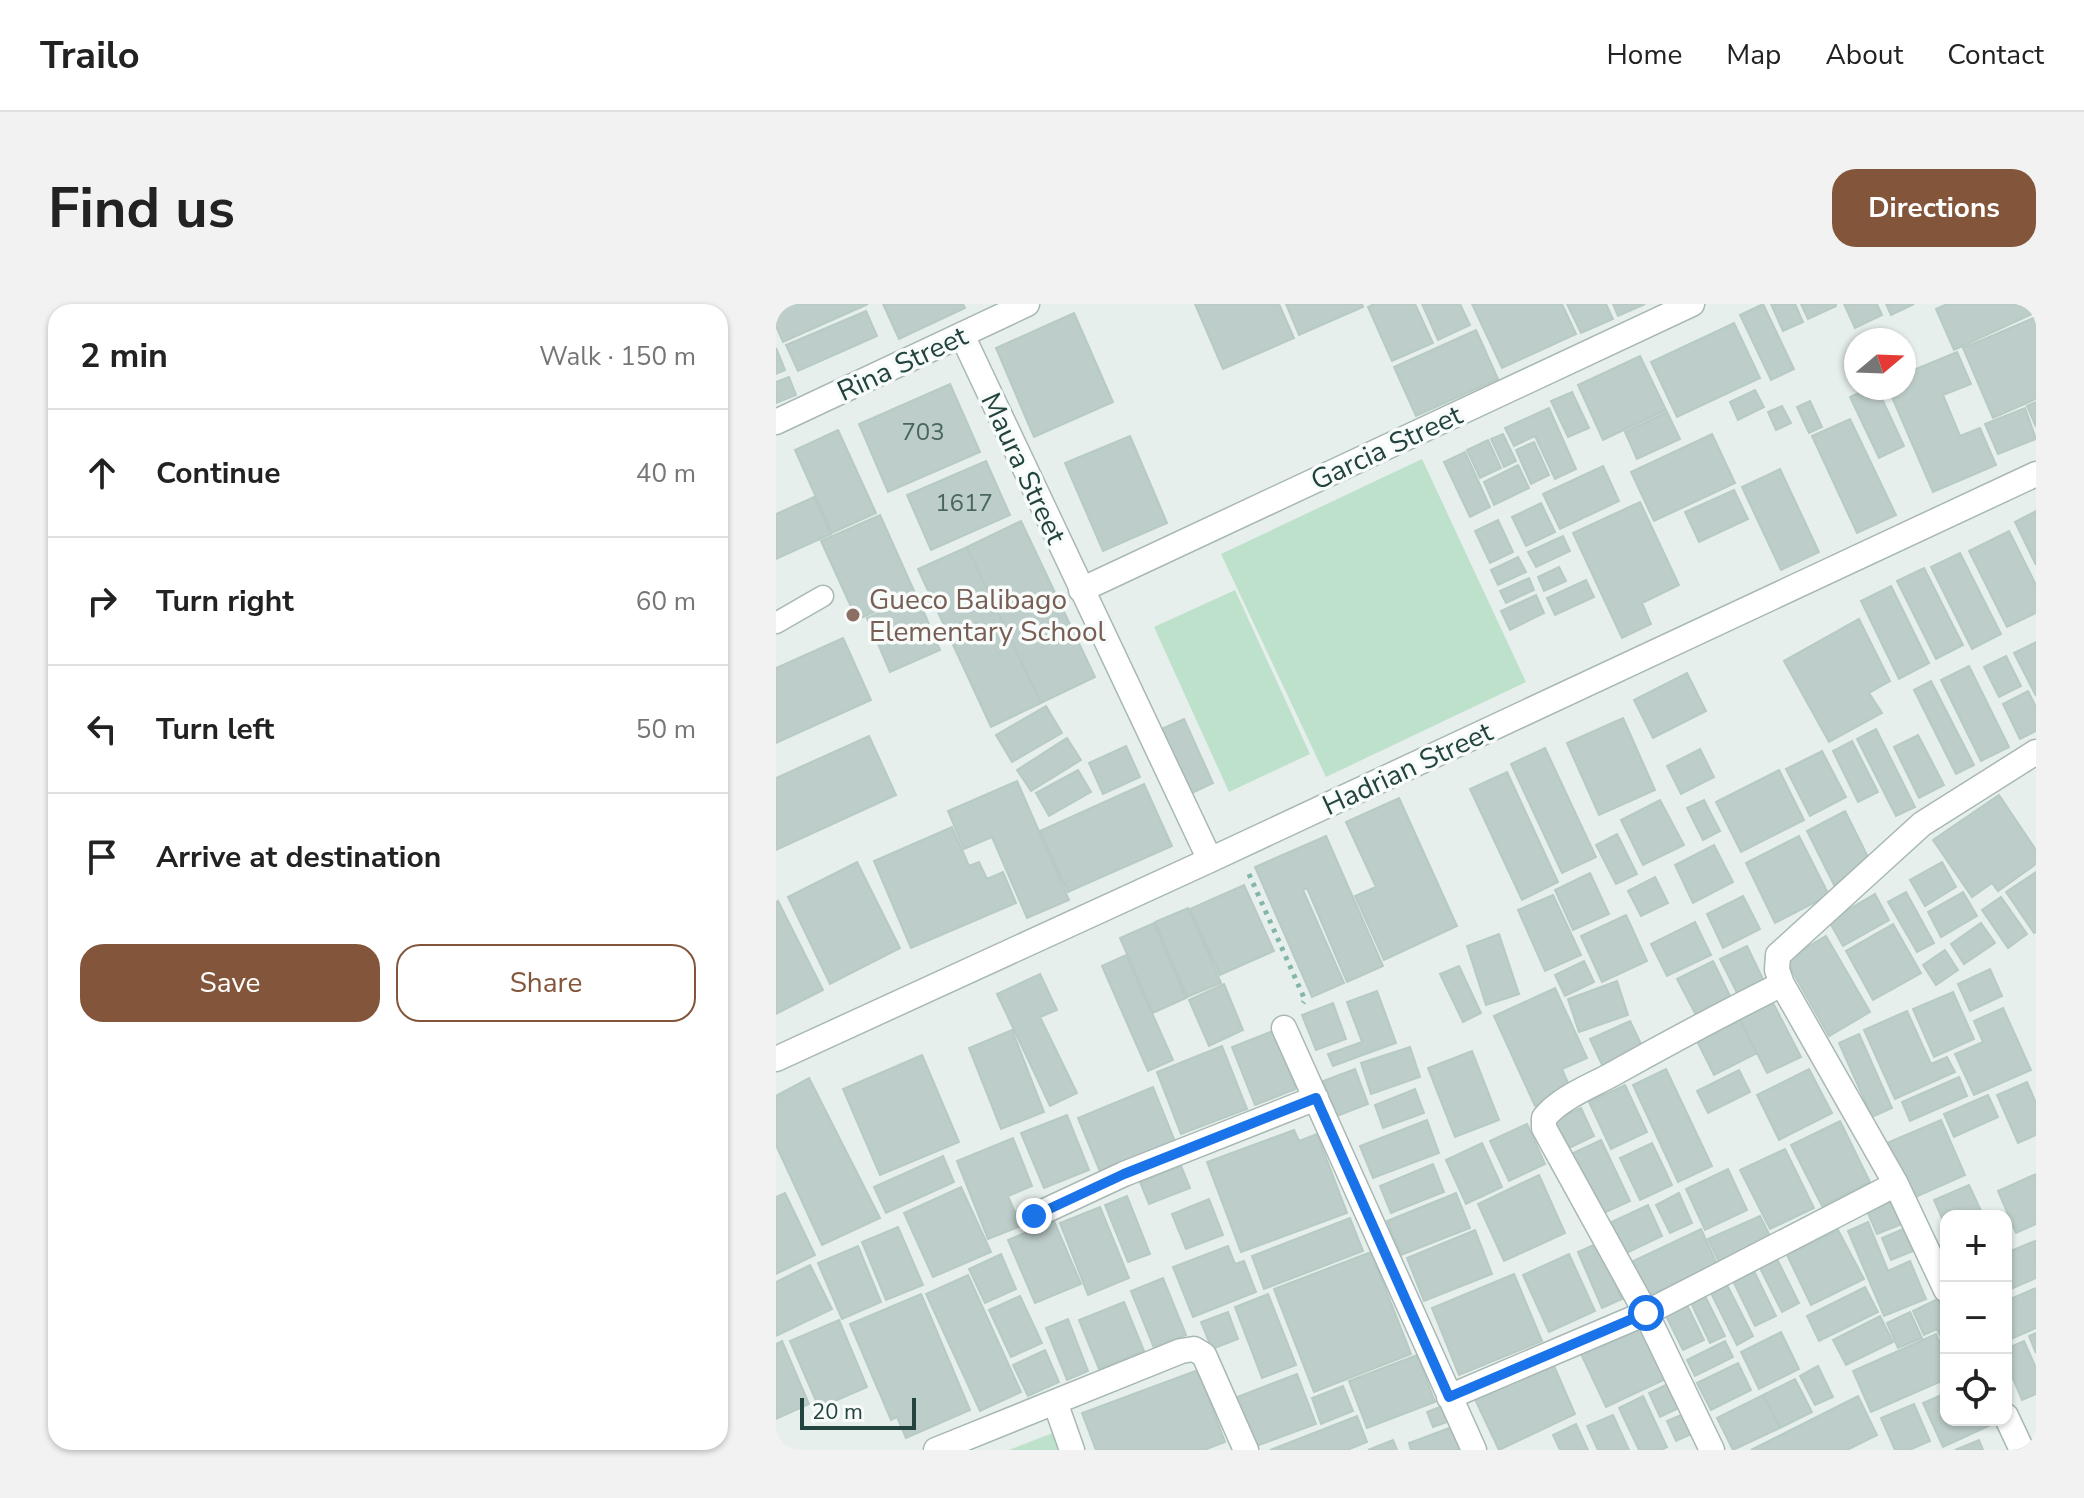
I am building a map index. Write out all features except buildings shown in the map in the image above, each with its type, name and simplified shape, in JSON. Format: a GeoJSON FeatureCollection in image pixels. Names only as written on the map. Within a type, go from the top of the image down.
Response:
{"type":"FeatureCollection","features":[{"type":"Feature","properties":{"kind":"street","name":"Rina Street"},"geometry":{"type":"LineString","coordinates":[[776,422],[1027,304]]}},
{"type":"Feature","properties":{"kind":"street","name":"Garcia Street"},"geometry":{"type":"LineString","coordinates":[[1081,590],[1692,304]]}},
{"type":"Feature","properties":{"kind":"street","name":"Maura Street"},"geometry":{"type":"LineString","coordinates":[[962,335],[1210,860]]}},
{"type":"Feature","properties":{"kind":"street","name":"Hadrian Street"},"geometry":{"type":"LineString","coordinates":[[776,1059],[1237,848],[2036,474]]}},
{"type":"Feature","properties":{"kind":"street"},"geometry":{"type":"LineString","coordinates":[[1942,1282],[1896,1184],[1782,984],[1777,970],[1778,955],[1922,824],[2036,752]]}},
{"type":"Feature","properties":{"kind":"street"},"geometry":{"type":"LineString","coordinates":[[1712,1450],[1646,1313],[1544,1128],[1544,1118],[1551,1109],[1579,1093],[1707,1021],[1782,984]]}},
{"type":"Feature","properties":{"kind":"street"},"geometry":{"type":"LineString","coordinates":[[1284,1028],[1474,1450]]}},
{"type":"Feature","properties":{"kind":"street"},"geometry":{"type":"LineString","coordinates":[[1034,1216],[1124,1174],[1316,1098]]}},
{"type":"Feature","properties":{"kind":"street"},"geometry":{"type":"LineString","coordinates":[[1449,1397],[1646,1313],[1896,1184]]}},
{"type":"Feature","properties":{"kind":"street"},"geometry":{"type":"LineString","coordinates":[[936,1450],[1181,1351],[1194,1349],[1204,1355],[1246,1450]]}},
{"type":"Feature","properties":{"kind":"street"},"geometry":{"type":"LineString","coordinates":[[1055,1402],[1072,1450]]}},
{"type":"Feature","properties":{"kind":"street"},"geometry":{"type":"LineString","coordinates":[[2011,1426],[2022,1450]]}},
{"type":"Feature","properties":{"kind":"lane"},"geometry":{"type":"LineString","coordinates":[[776,623],[823,596]]}},
{"type":"Feature","properties":{"kind":"path"},"geometry":{"type":"LineString","coordinates":[[1237,848],[1305,1000],[1284,1028]]}},
{"type":"Feature","properties":{"kind":"green space"},"geometry":{"type":"Polygon","coordinates":[[[1422,459],[1526,682],[1326,777],[1221,554],[1422,459]]]}},
{"type":"Feature","properties":{"kind":"green space"},"geometry":{"type":"Polygon","coordinates":[[[1235,590],[1310,754],[1229,792],[1154,627],[1235,590]]]}},
{"type":"Feature","properties":{"kind":"green space"},"geometry":{"type":"Polygon","coordinates":[[[1058,1431],[1065,1450],[1009,1450],[1058,1431]]]}},
{"type":"Feature","properties":{"kind":"place","name":"Gueco Balibago Elementary School"},"geometry":{"type":"Point","coordinates":[853,615]}},
{"type":"Feature","properties":{"kind":"route"},"geometry":{"type":"LineString","coordinates":[[1034,1216],[1124,1174],[1316,1098],[1449,1397],[1646,1313]]}}]}
